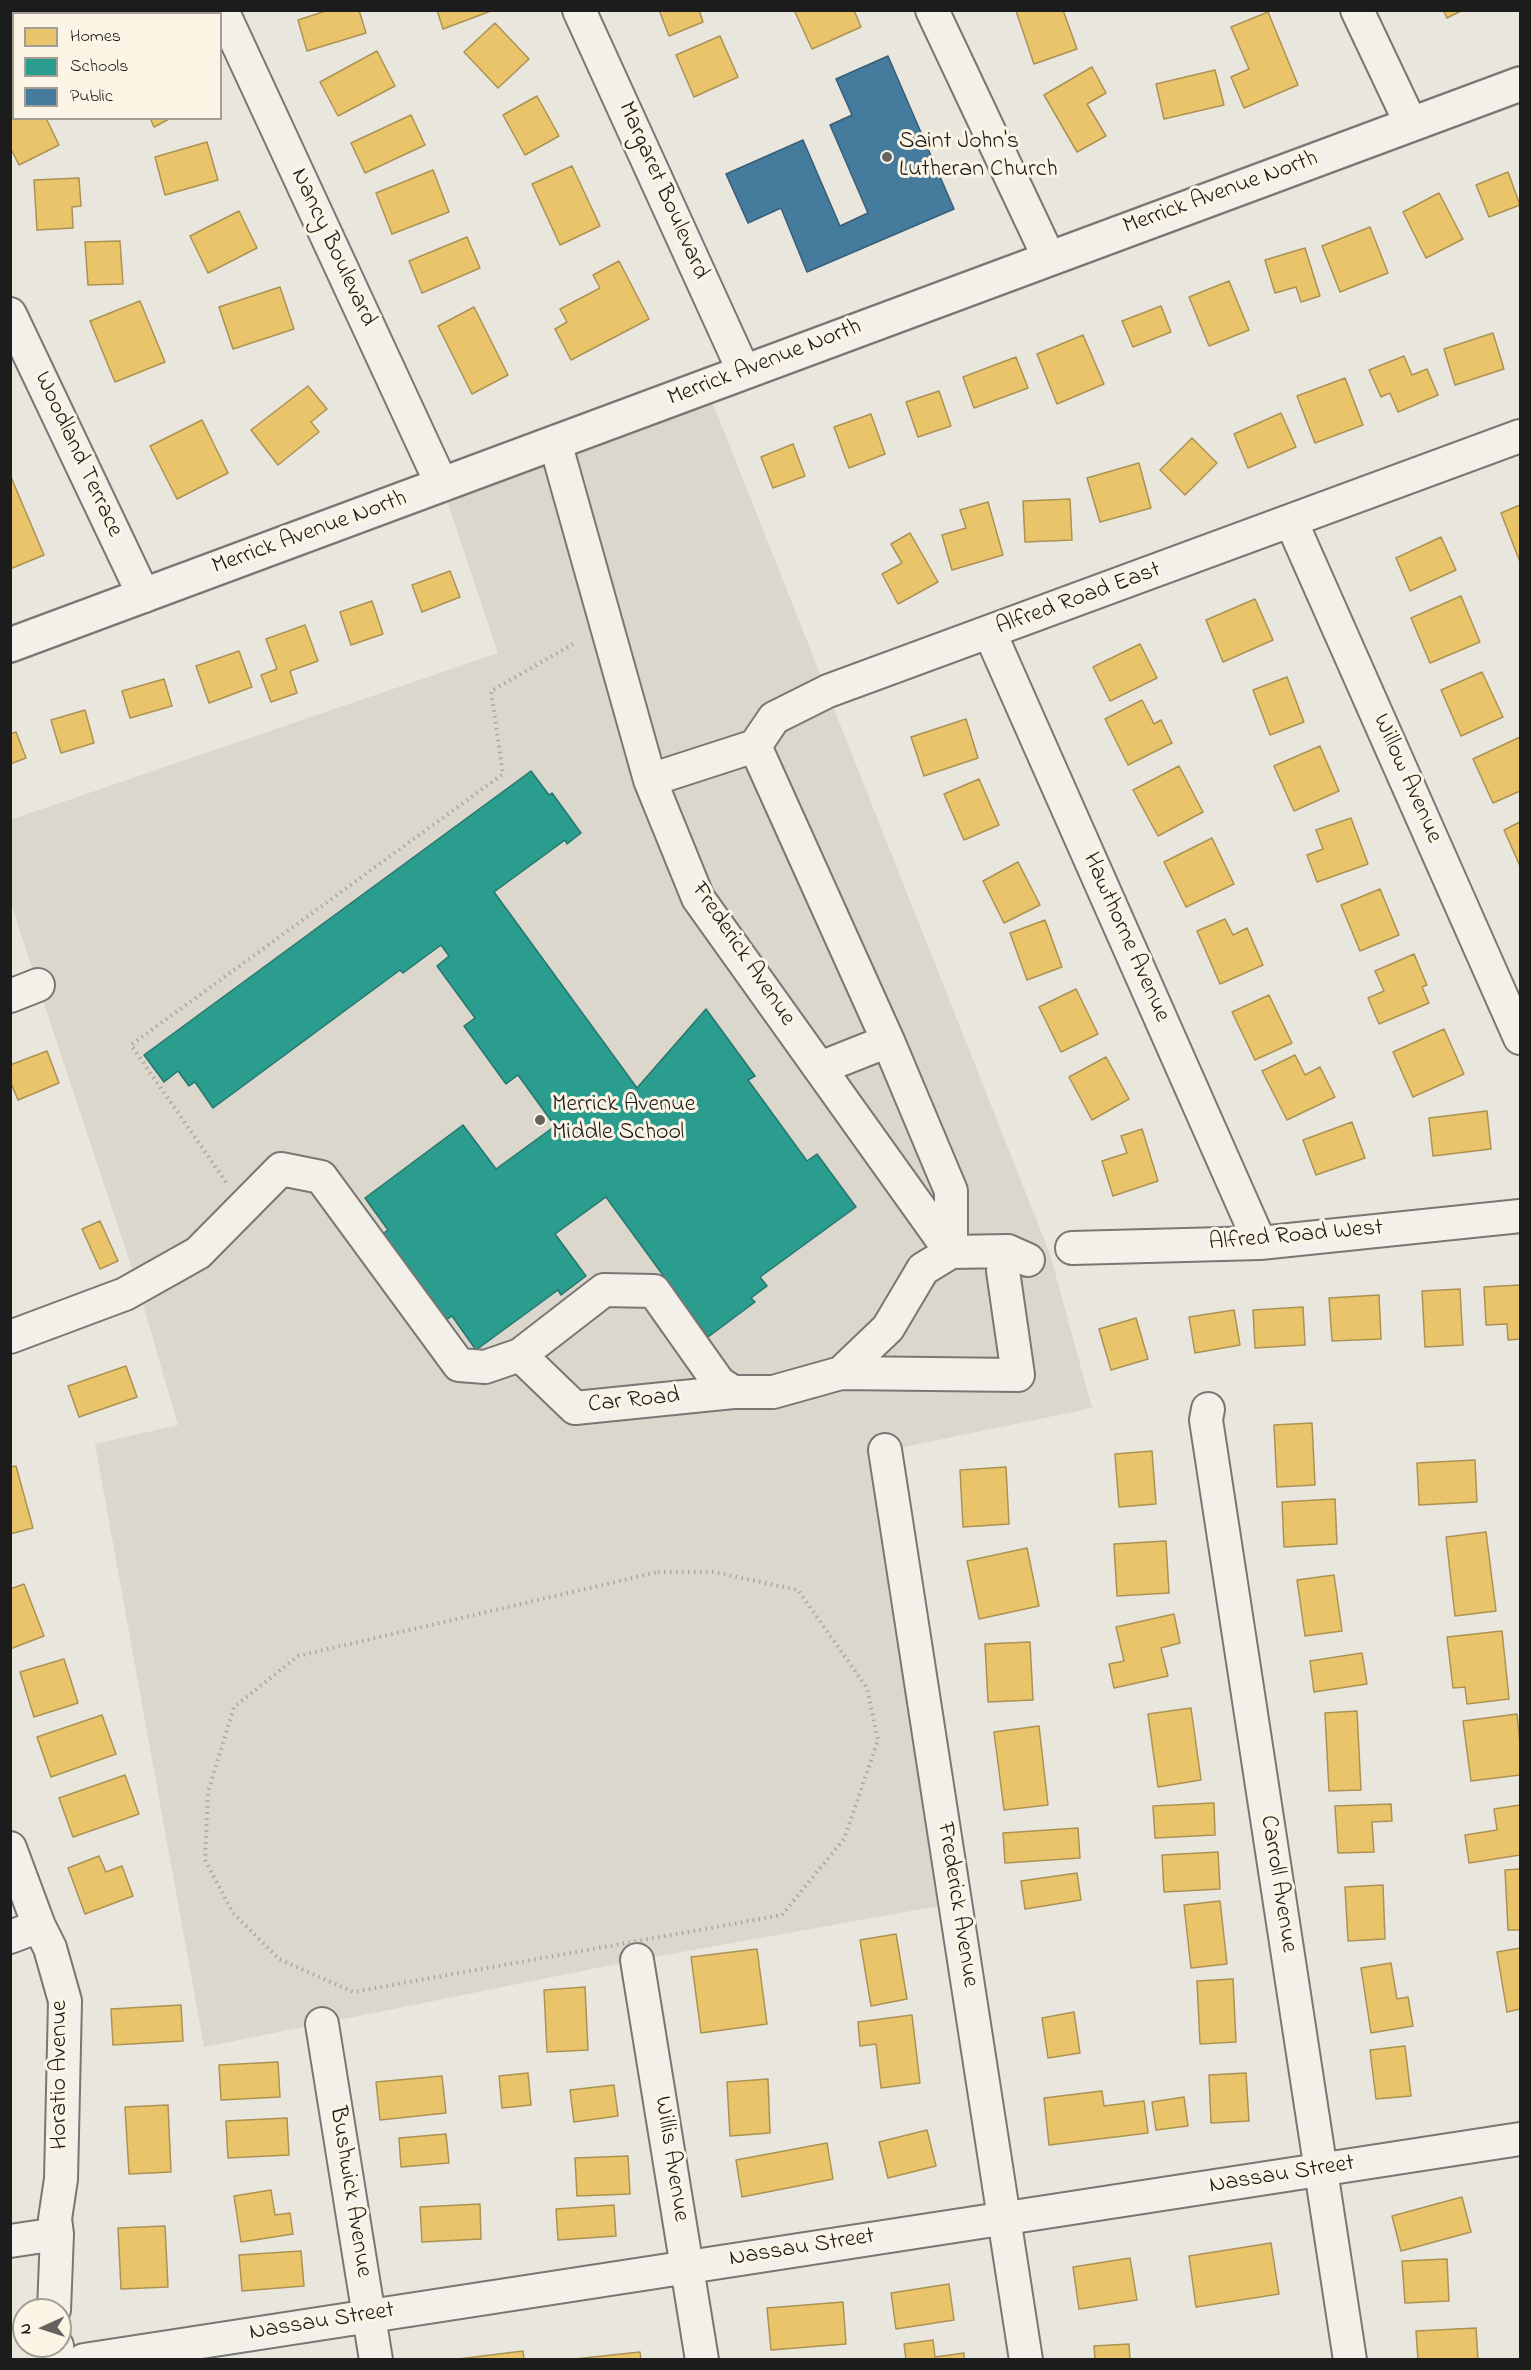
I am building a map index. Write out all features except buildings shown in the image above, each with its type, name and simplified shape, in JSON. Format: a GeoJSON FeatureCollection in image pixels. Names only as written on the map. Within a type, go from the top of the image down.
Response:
{"type":"FeatureCollection","features":[{"type":"Feature","properties":{"kind":"main road","name":"Merrick Avenue North"},"geometry":{"type":"LineString","coordinates":[[10,645],[1521,84]]}},
{"type":"Feature","properties":{"kind":"street","name":"Nancy Boulevard"},"geometry":{"type":"LineString","coordinates":[[222,10],[442,485]]}},
{"type":"Feature","properties":{"kind":"street","name":"Margaret Boulevard"},"geometry":{"type":"LineString","coordinates":[[579,10],[744,372]]}},
{"type":"Feature","properties":{"kind":"street"},"geometry":{"type":"LineString","coordinates":[[932,10],[1049,258]]}},
{"type":"Feature","properties":{"kind":"street"},"geometry":{"type":"LineString","coordinates":[[1357,10],[1411,124]]}},
{"type":"Feature","properties":{"kind":"street","name":"Woodland Terrace"},"geometry":{"type":"LineString","coordinates":[[10,314],[144,596]]}},
{"type":"Feature","properties":{"kind":"street","name":"Alfred Road East"},"geometry":{"type":"LineString","coordinates":[[755,746],[774,718],[828,690],[990,633],[1521,436]]}},
{"type":"Feature","properties":{"kind":"street","name":"Frederick Avenue"},"geometry":{"type":"LineString","coordinates":[[555,442],[650,780],[698,898],[951,1252]]}},
{"type":"Feature","properties":{"kind":"street","name":"Willow Avenue"},"geometry":{"type":"LineString","coordinates":[[1292,521],[1521,1038]]}},
{"type":"Feature","properties":{"kind":"street","name":"Hawthorne Avenue"},"geometry":{"type":"LineString","coordinates":[[990,633],[1260,1243]]}},
{"type":"Feature","properties":{"kind":"street"},"geometry":{"type":"LineString","coordinates":[[650,780],[755,746],[888,1041],[951,1191],[951,1252]]}},
{"type":"Feature","properties":{"kind":"street"},"geometry":{"type":"LineString","coordinates":[[819,1068],[888,1041]]}},
{"type":"Feature","properties":{"kind":"street"},"geometry":{"type":"LineString","coordinates":[[10,1337],[125,1294],[198,1253],[281,1169],[321,1177],[459,1365],[485,1367],[520,1355],[604,1290],[654,1291],[719,1383],[734,1392]]}},
{"type":"Feature","properties":{"kind":"street","name":"Alfred Road West"},"geometry":{"type":"LineString","coordinates":[[1072,1248],[1260,1243],[1521,1216]]}},
{"type":"Feature","properties":{"kind":"street"},"geometry":{"type":"LineString","coordinates":[[951,1252],[1018,1255],[1003,1271],[1018,1375],[841,1373],[888,1328],[923,1269],[951,1252]]}},
{"type":"Feature","properties":{"kind":"street","name":"Car Road"},"geometry":{"type":"LineString","coordinates":[[520,1355],[575,1408],[734,1392],[773,1392],[841,1373]]}},
{"type":"Feature","properties":{"kind":"street","name":"Carroll Avenue"},"geometry":{"type":"LineString","coordinates":[[1208,1409],[1206,1420],[1350,2360]]}},
{"type":"Feature","properties":{"kind":"street","name":"Frederick Avenue"},"geometry":{"type":"LineString","coordinates":[[885,1450],[1026,2360]]}},
{"type":"Feature","properties":{"kind":"street","name":"Horatio Avenue"},"geometry":{"type":"LineString","coordinates":[[10,1848],[39,1926],[50,1948],[65,2001],[61,2179],[55,2219],[57,2234],[54,2298]]}},
{"type":"Feature","properties":{"kind":"street"},"geometry":{"type":"LineString","coordinates":[[10,1937],[39,1926]]}},
{"type":"Feature","properties":{"kind":"street","name":"Willis Avenue"},"geometry":{"type":"LineString","coordinates":[[637,1960],[702,2360]]}},
{"type":"Feature","properties":{"kind":"street","name":"Bushwick Avenue"},"geometry":{"type":"LineString","coordinates":[[322,2024],[376,2360]]}},
{"type":"Feature","properties":{"kind":"street","name":"Nassau Street"},"geometry":{"type":"LineString","coordinates":[[84,2360],[1521,2139]]}},
{"type":"Feature","properties":{"kind":"street"},"geometry":{"type":"LineString","coordinates":[[10,2241],[57,2234]]}},
{"type":"Feature","properties":{"kind":"path"},"geometry":{"type":"LineString","coordinates":[[244,1207],[131,1046],[503,774],[491,691],[573,644]]}},
{"type":"Feature","properties":{"kind":"path"},"geometry":{"type":"LineString","coordinates":[[658,1572],[713,1572],[798,1590],[867,1688],[878,1740],[844,1839],[782,1915],[353,1992],[279,1959],[232,1913],[205,1860],[208,1792],[234,1707],[298,1656],[658,1572]]}},
{"type":"Feature","properties":{"kind":"shaded area","name":"Merrick Avenue Middle School"},"geometry":{"type":"Polygon","coordinates":[[[706,386],[1050,1254],[1092,1408],[885,1451],[956,1903],[637,1960],[204,2047],[95,1444],[178,1425],[138,1287],[11,904],[10,820],[498,653],[442,485],[706,386]]]}},
{"type":"Feature","properties":{"kind":"shaded area"},"geometry":{"type":"Polygon","coordinates":[[[315,732],[331,775],[238,810],[222,767],[315,732]]]}},
{"type":"Feature","properties":{"kind":"shaded area"},"geometry":{"type":"Polygon","coordinates":[[[181,781],[197,825],[104,859],[88,816],[181,781]]]}},
{"type":"Feature","properties":{"kind":"shaded area"},"geometry":{"type":"Polygon","coordinates":[[[334,789],[350,833],[257,867],[241,824],[334,789]]]}},
{"type":"Feature","properties":{"kind":"shaded area"},"geometry":{"type":"Polygon","coordinates":[[[203,837],[219,881],[125,915],[110,872],[203,837]]]}},
{"type":"Feature","properties":{"kind":"shaded area"},"geometry":{"type":"Polygon","coordinates":[[[262,1440],[304,1443],[341,1462],[370,1485],[388,1518],[396,1551],[396,1587],[383,1615],[240,1658],[200,1636],[169,1498],[214,1453],[262,1440]]]}},
{"type":"Feature","properties":{"kind":"shaded area"},"geometry":{"type":"Polygon","coordinates":[[[749,1631],[792,1832],[342,1932],[294,1732],[749,1631]]]}},
{"type":"Feature","properties":{"kind":"place","name":"Saint John's Lutheran Church"},"geometry":{"type":"Point","coordinates":[887,157]}},
{"type":"Feature","properties":{"kind":"place","name":"Merrick Avenue Middle School"},"geometry":{"type":"Point","coordinates":[540,1120]}}]}
